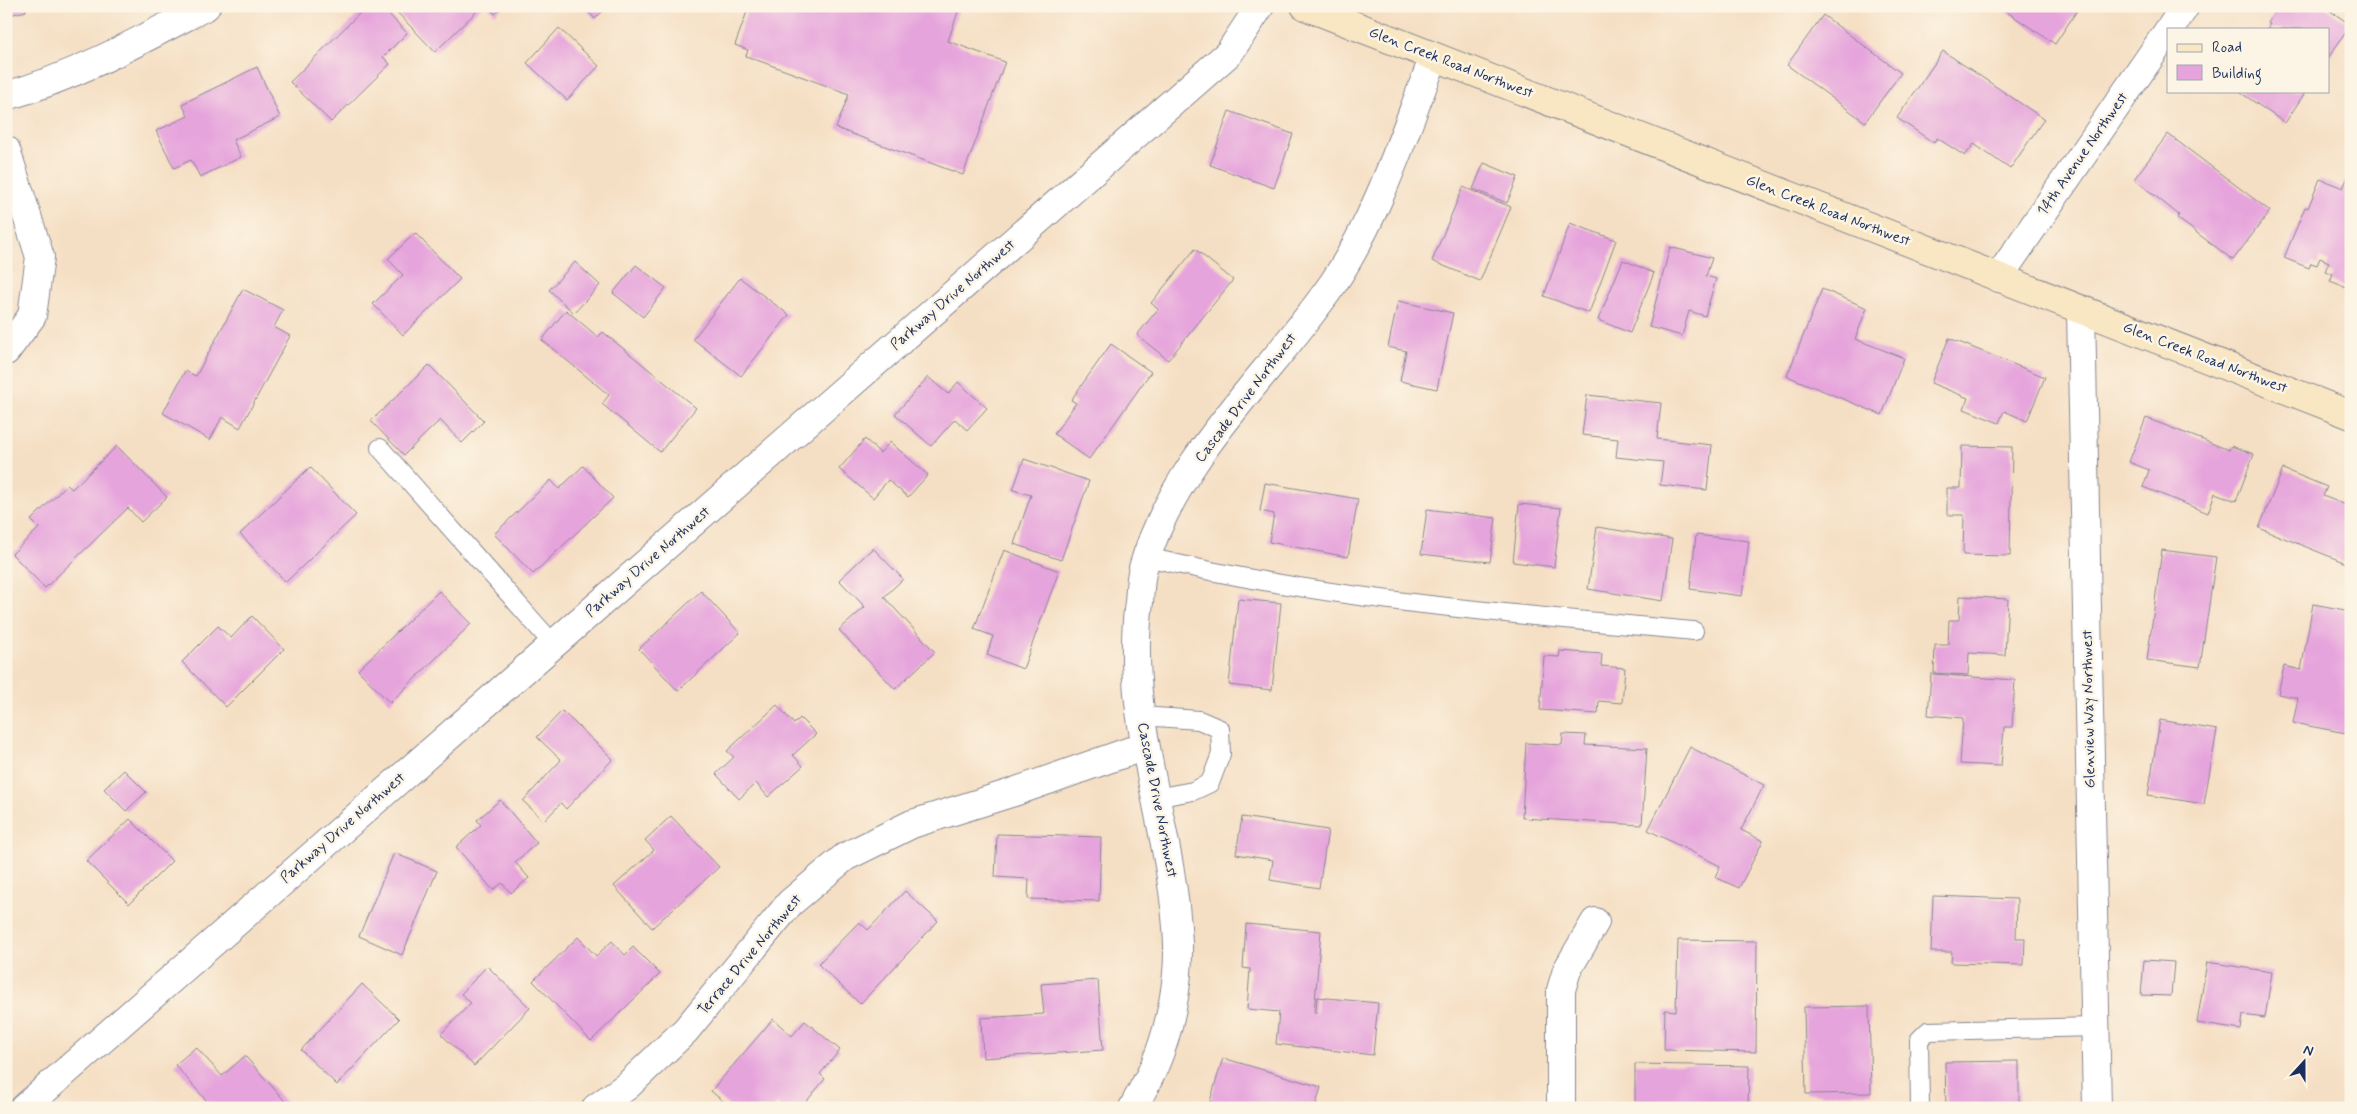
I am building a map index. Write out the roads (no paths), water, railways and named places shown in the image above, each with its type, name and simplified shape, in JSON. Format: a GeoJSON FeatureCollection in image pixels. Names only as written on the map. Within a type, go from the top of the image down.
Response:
{"type":"FeatureCollection","features":[{"type":"Feature","properties":{"kind":"main road","name":"Glen Creek Road Northwest"},"geometry":{"type":"LineString","coordinates":[[1305,6],[2351,415]]}},
{"type":"Feature","properties":{"kind":"street"},"geometry":{"type":"LineString","coordinates":[[6,96],[36,88],[75,73],[206,6]]}},
{"type":"Feature","properties":{"kind":"street","name":"Parkway Drive Northwest"},"geometry":{"type":"LineString","coordinates":[[24,1108],[1229,53],[1260,6]]}},
{"type":"Feature","properties":{"kind":"street","name":"14th Avenue Northwest"},"geometry":{"type":"LineString","coordinates":[[2170,28],[2185,6]]}},
{"type":"Feature","properties":{"kind":"street","name":"14th Avenue Northwest"},"geometry":{"type":"LineString","coordinates":[[1998,278],[2167,33]]}},
{"type":"Feature","properties":{"kind":"street","name":"Cascade Drive Northwest"},"geometry":{"type":"LineString","coordinates":[[1132,1108],[1154,1066],[1168,1022],[1174,991],[1177,955],[1173,886],[1145,746],[1135,675],[1136,624],[1143,570],[1160,520],[1213,436],[1333,283],[1356,245],[1379,196],[1434,57]]}},
{"type":"Feature","properties":{"kind":"street"},"geometry":{"type":"LineString","coordinates":[[6,150],[40,257],[32,316],[6,351]]}},
{"type":"Feature","properties":{"kind":"street","name":"Glenview Way Northwest"},"geometry":{"type":"LineString","coordinates":[[2081,310],[2097,1108]]}},
{"type":"Feature","properties":{"kind":"street","name":"Terrace Drive Northwest"},"geometry":{"type":"LineString","coordinates":[[596,1108],[627,1086],[686,1030],[790,903],[845,857],[912,824],[1011,793],[1145,746]]}},
{"type":"Feature","properties":{"kind":"street"},"geometry":{"type":"LineString","coordinates":[[1562,1108],[1561,990],[1567,970],[1595,922]]}},
{"type":"Feature","properties":{"kind":"lane"},"geometry":{"type":"LineString","coordinates":[[380,448],[554,644]]}},
{"type":"Feature","properties":{"kind":"lane"},"geometry":{"type":"LineString","coordinates":[[1147,557],[1206,571],[1363,597],[1539,617],[1694,631]]}},
{"type":"Feature","properties":{"kind":"lane"},"geometry":{"type":"LineString","coordinates":[[1141,716],[1199,720],[1220,729],[1221,754],[1210,783],[1193,791],[1155,798]]}},
{"type":"Feature","properties":{"kind":"lane"},"geometry":{"type":"LineString","coordinates":[[1920,1108],[1919,1040],[1928,1031],[2095,1027]]}}]}
